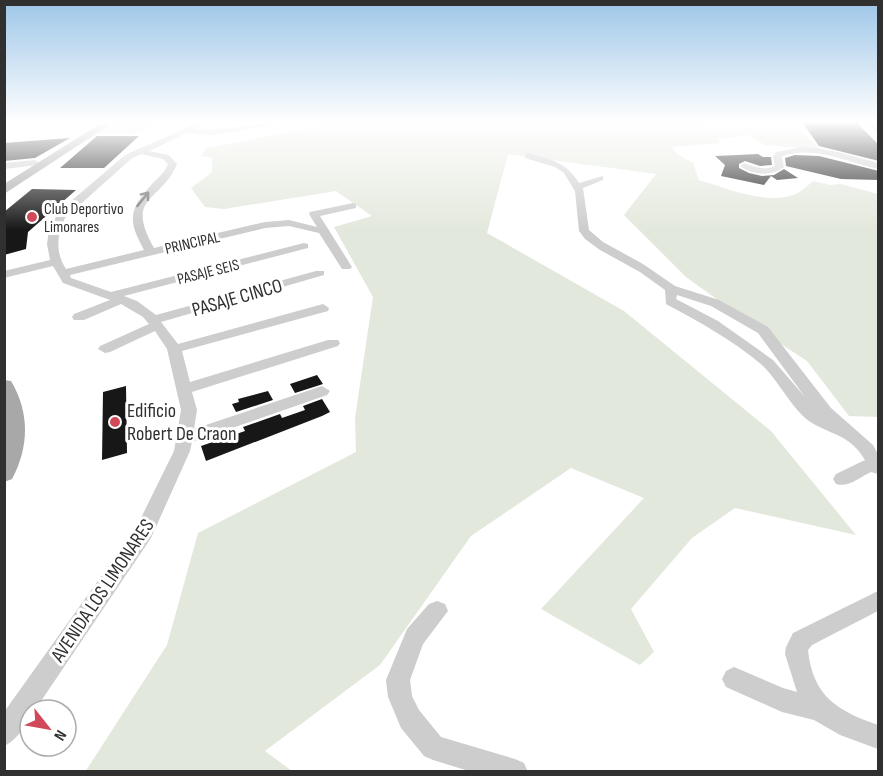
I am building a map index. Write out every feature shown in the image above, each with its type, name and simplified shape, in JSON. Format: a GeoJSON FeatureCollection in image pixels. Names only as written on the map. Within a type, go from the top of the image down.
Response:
{"type":"FeatureCollection","features":[{"type":"Feature","properties":{"kind":"main road"},"geometry":{"type":"LineString","coordinates":[[4,190],[47,158]]}},
{"type":"Feature","properties":{"kind":"main road"},"geometry":{"type":"LineString","coordinates":[[4,183],[48,158]]}},
{"type":"Feature","properties":{"kind":"main road"},"geometry":{"type":"LineString","coordinates":[[4,386],[13,402],[16,428],[12,451],[4,473]]}},
{"type":"Feature","properties":{"kind":"street","name":"AVENIDA LOS LIMONARES"},"geometry":{"type":"LineString","coordinates":[[4,734],[144,532],[182,451],[185,438],[189,410],[185,389],[174,349],[155,322],[142,310],[117,297],[77,286],[67,280],[56,262],[53,237],[62,217],[90,188],[129,158]]}},
{"type":"Feature","properties":{"kind":"street"},"geometry":{"type":"LineString","coordinates":[[151,252],[140,232],[136,210],[142,199],[170,171],[174,164],[167,158]]}},
{"type":"Feature","properties":{"kind":"street"},"geometry":{"type":"LineString","coordinates":[[535,158],[558,165],[567,171],[580,191],[583,225],[587,235],[614,255],[628,260],[671,289],[715,303],[763,330],[825,412],[867,449],[878,465]]}},
{"type":"Feature","properties":{"kind":"street"},"geometry":{"type":"LineString","coordinates":[[744,166],[755,171],[776,170],[780,167],[777,158]]}},
{"type":"Feature","properties":{"kind":"street"},"geometry":{"type":"LineString","coordinates":[[847,158],[879,166]]}},
{"type":"Feature","properties":{"kind":"street"},"geometry":{"type":"LineString","coordinates":[[4,166],[40,163]]}},
{"type":"Feature","properties":{"kind":"street"},"geometry":{"type":"LineString","coordinates":[[576,187],[600,178]]}},
{"type":"Feature","properties":{"kind":"street"},"geometry":{"type":"LineString","coordinates":[[346,267],[315,214],[353,206]]}},
{"type":"Feature","properties":{"kind":"street","name":"PRINCIPAL"},"geometry":{"type":"LineString","coordinates":[[62,273],[274,224],[300,225],[323,231]]}},
{"type":"Feature","properties":{"kind":"street","name":"PASAJE SEIS"},"geometry":{"type":"LineString","coordinates":[[79,318],[117,297],[304,246]]}},
{"type":"Feature","properties":{"kind":"street"},"geometry":{"type":"LineString","coordinates":[[4,275],[56,262]]}},
{"type":"Feature","properties":{"kind":"street","name":"PASAJE CINCO"},"geometry":{"type":"LineString","coordinates":[[105,349],[155,322],[320,273]]}},
{"type":"Feature","properties":{"kind":"street"},"geometry":{"type":"LineString","coordinates":[[671,289],[670,301],[713,324],[768,363],[814,417],[845,430]]}},
{"type":"Feature","properties":{"kind":"street"},"geometry":{"type":"LineString","coordinates":[[174,349],[322,308]]}},
{"type":"Feature","properties":{"kind":"street"},"geometry":{"type":"LineString","coordinates":[[185,389],[333,343]]}},
{"type":"Feature","properties":{"kind":"street"},"geometry":{"type":"LineString","coordinates":[[185,438],[322,391]]}},
{"type":"Feature","properties":{"kind":"street"},"geometry":{"type":"LineString","coordinates":[[842,479],[868,465],[878,465]]}},
{"type":"Feature","properties":{"kind":"street"},"geometry":{"type":"LineString","coordinates":[[818,709],[804,682],[795,651],[798,642],[879,601]]}},
{"type":"Feature","properties":{"kind":"street"},"geometry":{"type":"LineString","coordinates":[[437,611],[415,637],[398,680],[400,697],[410,719],[433,747],[515,771]]}},
{"type":"Feature","properties":{"kind":"street"},"geometry":{"type":"LineString","coordinates":[[734,679],[782,700],[818,709],[833,720],[879,737]]}},
{"type":"Feature","properties":{"kind":"shaded area"},"geometry":{"type":"Polygon","coordinates":[[[212,158],[507,158],[487,233],[624,311],[771,431],[856,535],[735,508],[692,538],[631,609],[654,652],[640,665],[541,609],[644,498],[571,468],[471,536],[380,665],[265,751],[292,771],[85,772],[167,645],[198,533],[356,452],[355,418],[373,297],[334,227],[372,216],[336,191],[224,209],[205,207],[191,188],[212,172],[212,158]]]}},
{"type":"Feature","properties":{"kind":"shaded area"},"geometry":{"type":"Polygon","coordinates":[[[539,158],[684,158],[693,163],[699,180],[748,195],[787,197],[798,193],[813,181],[830,185],[841,184],[878,194],[878,417],[849,416],[807,361],[686,277],[624,215],[656,174],[539,158]]]}},
{"type":"Feature","properties":{"kind":"building"},"geometry":{"type":"Polygon","coordinates":[[[4,158],[33,158],[4,161],[4,158]]]}},
{"type":"Feature","properties":{"kind":"building"},"geometry":{"type":"Polygon","coordinates":[[[71,158],[115,158],[104,168],[60,168],[71,158]]]}},
{"type":"Feature","properties":{"kind":"building"},"geometry":{"type":"Polygon","coordinates":[[[717,158],[771,158],[772,165],[760,166],[745,161],[739,164],[739,168],[762,176],[774,175],[784,169],[798,178],[777,180],[771,176],[764,185],[721,176],[725,165],[717,158]]]}},
{"type":"Feature","properties":{"kind":"building"},"geometry":{"type":"Polygon","coordinates":[[[785,158],[828,158],[879,171],[879,180],[841,179],[786,166],[785,158]]]}},
{"type":"Feature","properties":{"kind":"building"},"geometry":{"type":"Polygon","coordinates":[[[32,189],[76,190],[28,232],[26,249],[4,255],[4,212],[32,189]]]}},
{"type":"Feature","properties":{"kind":"building"},"geometry":{"type":"Polygon","coordinates":[[[317,375],[323,384],[295,393],[290,384],[317,375]]]}},
{"type":"Feature","properties":{"kind":"building","name":"Edificio Robert De Craon"},"geometry":{"type":"Polygon","coordinates":[[[126,386],[127,453],[102,460],[103,392],[126,386]]]}},
{"type":"Feature","properties":{"kind":"building"},"geometry":{"type":"Polygon","coordinates":[[[268,391],[273,400],[236,412],[232,404],[239,402],[238,399],[268,391]]]}},
{"type":"Feature","properties":{"kind":"building"},"geometry":{"type":"Polygon","coordinates":[[[322,399],[330,412],[206,461],[201,446],[245,431],[243,427],[280,414],[282,418],[305,410],[303,406],[322,399]]]}},
{"type":"Feature","properties":{"kind":"place","name":"Club Deportivo Limonares"},"geometry":{"type":"Point","coordinates":[32,217]}},
{"type":"Feature","properties":{"kind":"place","name":"Edificio Robert De Craon"},"geometry":{"type":"Point","coordinates":[115,422]}}]}
